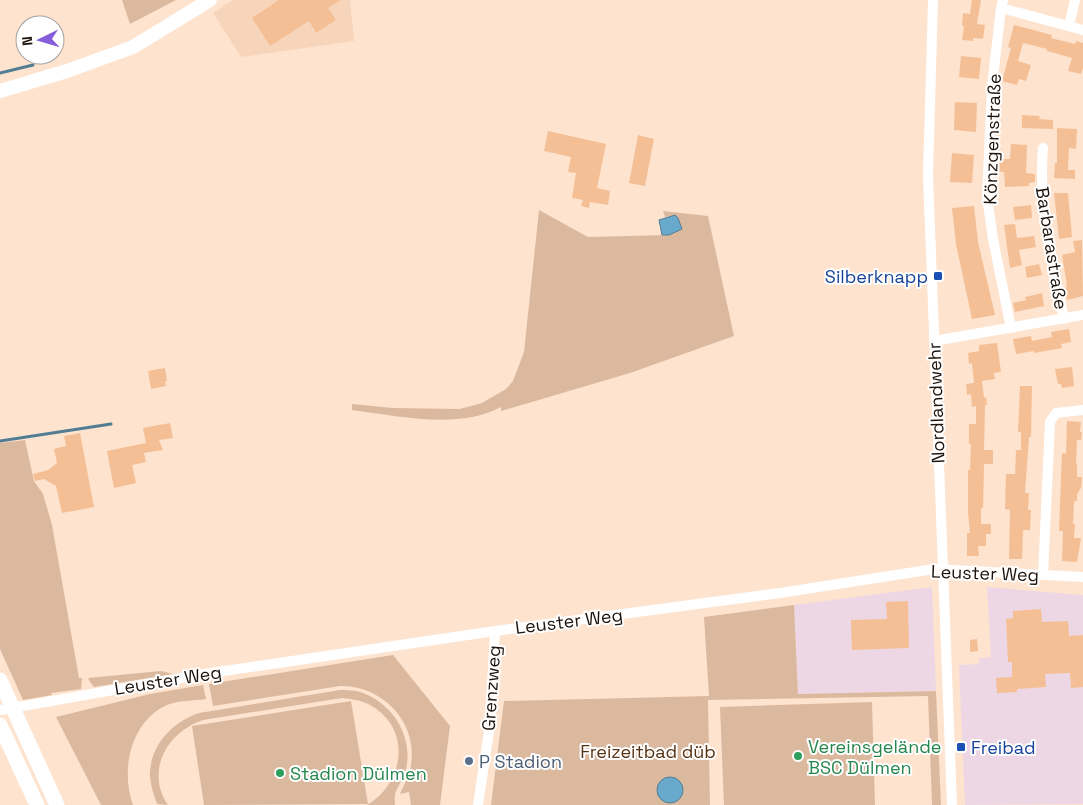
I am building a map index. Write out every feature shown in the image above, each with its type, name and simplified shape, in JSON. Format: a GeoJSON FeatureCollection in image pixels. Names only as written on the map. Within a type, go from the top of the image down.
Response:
{"type":"FeatureCollection","features":[{"type":"Feature","properties":{"kind":"highway"},"geometry":{"type":"LineString","coordinates":[[0,680],[57,805]]}},
{"type":"Feature","properties":{"kind":"highway"},"geometry":{"type":"LineString","coordinates":[[0,725],[36,805]]}},
{"type":"Feature","properties":{"kind":"main road"},"geometry":{"type":"LineString","coordinates":[[0,91],[67,71],[133,47],[210,0]]}},
{"type":"Feature","properties":{"kind":"street","name":"Nordlandwehr"},"geometry":{"type":"LineString","coordinates":[[933,0],[928,175],[952,805]]}},
{"type":"Feature","properties":{"kind":"street"},"geometry":{"type":"LineString","coordinates":[[1069,26],[1075,0]]}},
{"type":"Feature","properties":{"kind":"street","name":"Könzgenstraße"},"geometry":{"type":"LineString","coordinates":[[1012,328],[992,238],[987,197],[992,86],[1002,4],[1083,30]]}},
{"type":"Feature","properties":{"kind":"street","name":"Barbarastraße"},"geometry":{"type":"LineString","coordinates":[[1042,148],[1040,177],[1046,233],[1064,318]]}},
{"type":"Feature","properties":{"kind":"street"},"geometry":{"type":"LineString","coordinates":[[934,340],[1083,315]]}},
{"type":"Feature","properties":{"kind":"street"},"geometry":{"type":"LineString","coordinates":[[1043,575],[1050,422],[1056,413],[1083,410]]}},
{"type":"Feature","properties":{"kind":"street","name":"Leuster Weg"},"geometry":{"type":"LineString","coordinates":[[0,710],[204,674],[495,631],[780,593],[934,569],[1083,577]]}},
{"type":"Feature","properties":{"kind":"street","name":"Grenzweg"},"geometry":{"type":"LineString","coordinates":[[478,805],[490,725],[495,631]]}},
{"type":"Feature","properties":{"kind":"shaded area"},"geometry":{"type":"Polygon","coordinates":[[[233,0],[350,0],[354,41],[241,57],[213,13],[233,0]]]}},
{"type":"Feature","properties":{"kind":"shaded area"},"geometry":{"type":"Polygon","coordinates":[[[932,587],[936,691],[798,694],[794,605],[932,587]]]}},
{"type":"Feature","properties":{"kind":"shaded area"},"geometry":{"type":"Polygon","coordinates":[[[987,587],[1083,595],[1083,804],[965,805],[959,665],[979,664],[979,658],[991,657],[987,587]]]}},
{"type":"Feature","properties":{"kind":"green space"},"geometry":{"type":"Polygon","coordinates":[[[122,0],[176,0],[130,24],[122,0]]]}},
{"type":"Feature","properties":{"kind":"green space"},"geometry":{"type":"Polygon","coordinates":[[[539,210],[588,237],[669,235],[675,215],[665,217],[663,211],[708,216],[734,336],[630,373],[501,411],[501,407],[484,414],[466,418],[447,420],[408,418],[352,410],[352,404],[393,408],[460,409],[482,403],[506,389],[513,381],[524,352],[539,210]]]}},
{"type":"Feature","properties":{"kind":"green space"},"geometry":{"type":"Polygon","coordinates":[[[25,440],[34,481],[43,494],[52,525],[79,678],[82,678],[81,689],[51,693],[52,695],[23,700],[0,649],[0,443],[25,440]]]}},
{"type":"Feature","properties":{"kind":"green space","name":"Freizeitbad düb"},"geometry":{"type":"Polygon","coordinates":[[[794,605],[798,694],[936,691],[941,805],[932,805],[928,696],[708,700],[710,805],[491,805],[504,701],[709,696],[704,617],[794,605]]]}},
{"type":"Feature","properties":{"kind":"green space"},"geometry":{"type":"Polygon","coordinates":[[[393,655],[450,726],[440,805],[411,805],[409,792],[400,794],[411,765],[412,749],[409,734],[403,721],[394,709],[383,699],[370,692],[355,687],[340,686],[213,706],[209,684],[393,655]]]}},
{"type":"Feature","properties":{"kind":"green space"},"geometry":{"type":"Polygon","coordinates":[[[161,671],[173,674],[94,687],[88,678],[161,671]]]}},
{"type":"Feature","properties":{"kind":"green space"},"geometry":{"type":"Polygon","coordinates":[[[203,685],[206,699],[181,701],[167,705],[155,712],[137,734],[129,762],[128,777],[133,805],[101,805],[56,717],[150,694],[203,685]]]}},
{"type":"Feature","properties":{"kind":"green space"},"geometry":{"type":"Polygon","coordinates":[[[340,690],[357,691],[374,699],[393,715],[400,725],[405,736],[407,761],[405,773],[396,791],[395,805],[367,805],[380,795],[390,783],[396,769],[399,754],[392,726],[382,714],[368,704],[342,698],[203,720],[190,726],[170,743],[163,754],[159,766],[159,779],[161,792],[168,805],[157,804],[150,777],[153,755],[164,737],[180,722],[199,713],[340,690]]]}},
{"type":"Feature","properties":{"kind":"green space"},"geometry":{"type":"Polygon","coordinates":[[[351,701],[368,804],[204,805],[192,726],[351,701]]]}},
{"type":"Feature","properties":{"kind":"green space","name":"Vereinsgelände BSC Dülmen"},"geometry":{"type":"Polygon","coordinates":[[[872,702],[875,805],[724,805],[720,707],[872,702]]]}},
{"type":"Feature","properties":{"kind":"water"},"geometry":{"type":"Polygon","coordinates":[[[675,215],[682,229],[669,235],[662,235],[659,220],[675,215]]]}},
{"type":"Feature","properties":{"kind":"water"},"geometry":{"type":"Polygon","coordinates":[[[670,777],[679,781],[683,790],[679,799],[670,803],[661,799],[657,790],[661,781],[670,777]]]}},
{"type":"Feature","properties":{"kind":"building"},"geometry":{"type":"Polygon","coordinates":[[[279,0],[341,0],[328,8],[336,20],[316,33],[309,21],[270,46],[252,18],[279,0]]]}},
{"type":"Feature","properties":{"kind":"building"},"geometry":{"type":"Polygon","coordinates":[[[972,0],[981,0],[977,24],[985,25],[983,39],[973,38],[973,41],[962,40],[963,13],[970,14],[972,0]]]}},
{"type":"Feature","properties":{"kind":"building"},"geometry":{"type":"Polygon","coordinates":[[[1014,25],[1052,35],[1051,38],[1075,44],[1076,41],[1083,43],[1083,68],[1081,74],[1068,71],[1072,58],[1023,43],[1018,61],[1031,65],[1026,81],[1019,79],[1017,85],[1002,81],[1011,48],[1008,47],[1014,25]]]}},
{"type":"Feature","properties":{"kind":"building"},"geometry":{"type":"Polygon","coordinates":[[[961,56],[981,58],[979,79],[959,77],[961,56]]]}},
{"type":"Feature","properties":{"kind":"building"},"geometry":{"type":"Polygon","coordinates":[[[955,102],[977,103],[976,132],[954,130],[955,102]]]}},
{"type":"Feature","properties":{"kind":"building"},"geometry":{"type":"Polygon","coordinates":[[[1022,115],[1040,116],[1039,119],[1053,120],[1053,129],[1022,128],[1022,115]]]}},
{"type":"Feature","properties":{"kind":"building"},"geometry":{"type":"Polygon","coordinates":[[[1057,128],[1077,129],[1076,149],[1069,148],[1068,170],[1075,170],[1075,179],[1054,178],[1055,163],[1057,163],[1057,128]]]}},
{"type":"Feature","properties":{"kind":"building"},"geometry":{"type":"Polygon","coordinates":[[[548,131],[606,144],[597,188],[610,191],[608,205],[590,202],[589,208],[581,206],[583,200],[572,198],[576,173],[568,172],[571,157],[544,151],[548,131]]]}},
{"type":"Feature","properties":{"kind":"building"},"geometry":{"type":"Polygon","coordinates":[[[638,135],[654,139],[645,186],[629,183],[638,135]]]}},
{"type":"Feature","properties":{"kind":"building"},"geometry":{"type":"Polygon","coordinates":[[[1011,144],[1027,145],[1026,173],[1035,174],[1035,182],[1029,183],[1029,186],[1005,187],[1004,172],[995,171],[996,159],[1010,159],[1011,144]]]}},
{"type":"Feature","properties":{"kind":"building"},"geometry":{"type":"Polygon","coordinates":[[[952,153],[974,155],[972,183],[950,182],[952,153]]]}},
{"type":"Feature","properties":{"kind":"building"},"geometry":{"type":"Polygon","coordinates":[[[1054,193],[1068,193],[1072,237],[1059,239],[1054,193]]]}},
{"type":"Feature","properties":{"kind":"building"},"geometry":{"type":"Polygon","coordinates":[[[1031,205],[1032,218],[1015,220],[1013,207],[1031,205]]]}},
{"type":"Feature","properties":{"kind":"building"},"geometry":{"type":"Polygon","coordinates":[[[974,206],[978,242],[995,315],[972,319],[956,244],[952,208],[974,206]]]}},
{"type":"Feature","properties":{"kind":"building"},"geometry":{"type":"Polygon","coordinates":[[[1015,224],[1017,238],[1034,236],[1036,247],[1019,250],[1022,265],[1010,268],[1004,225],[1015,224]]]}},
{"type":"Feature","properties":{"kind":"building"},"geometry":{"type":"Polygon","coordinates":[[[1082,240],[1083,296],[1067,300],[1062,255],[1075,252],[1073,241],[1082,240]]]}},
{"type":"Feature","properties":{"kind":"building"},"geometry":{"type":"Polygon","coordinates":[[[1039,264],[1042,275],[1027,278],[1025,267],[1039,264]]]}},
{"type":"Feature","properties":{"kind":"building"},"geometry":{"type":"Polygon","coordinates":[[[1042,293],[1044,306],[1015,312],[1013,303],[1026,300],[1025,297],[1042,293]]]}},
{"type":"Feature","properties":{"kind":"building"},"geometry":{"type":"Polygon","coordinates":[[[1069,329],[1071,342],[1061,344],[1062,348],[1016,354],[1013,339],[1031,336],[1032,341],[1052,337],[1051,332],[1069,329]]]}},
{"type":"Feature","properties":{"kind":"building"},"geometry":{"type":"Polygon","coordinates":[[[997,343],[1001,372],[994,373],[995,379],[982,381],[984,398],[986,397],[987,405],[985,405],[984,450],[993,450],[993,464],[984,464],[981,524],[991,524],[991,534],[986,534],[986,546],[978,546],[979,556],[967,556],[967,533],[970,533],[968,513],[968,470],[970,470],[971,445],[969,444],[969,424],[976,424],[976,406],[972,407],[971,394],[967,395],[966,384],[974,383],[972,363],[969,364],[968,353],[979,351],[979,345],[997,343]]]}},
{"type":"Feature","properties":{"kind":"building"},"geometry":{"type":"Polygon","coordinates":[[[1072,367],[1074,386],[1062,388],[1061,384],[1058,384],[1055,369],[1072,367]]]}},
{"type":"Feature","properties":{"kind":"building"},"geometry":{"type":"Polygon","coordinates":[[[165,368],[166,386],[151,389],[148,371],[165,368]]]}},
{"type":"Feature","properties":{"kind":"building"},"geometry":{"type":"Polygon","coordinates":[[[1020,386],[1032,386],[1031,437],[1029,437],[1025,493],[1029,493],[1028,510],[1031,510],[1030,530],[1023,530],[1022,559],[1009,559],[1010,510],[1005,509],[1006,474],[1015,474],[1016,450],[1021,450],[1021,432],[1018,432],[1020,386]]]}},
{"type":"Feature","properties":{"kind":"building"},"geometry":{"type":"Polygon","coordinates":[[[1067,421],[1081,422],[1080,432],[1082,432],[1081,440],[1077,440],[1076,464],[1077,477],[1082,477],[1081,488],[1077,494],[1077,501],[1074,501],[1073,524],[1075,524],[1074,538],[1081,538],[1077,562],[1062,561],[1063,531],[1059,531],[1062,453],[1066,454],[1067,421]]]}},
{"type":"Feature","properties":{"kind":"building"},"geometry":{"type":"Polygon","coordinates":[[[170,423],[173,438],[159,440],[163,450],[144,453],[146,462],[132,465],[136,483],[114,488],[107,451],[146,443],[143,428],[170,423]]]}},
{"type":"Feature","properties":{"kind":"building"},"geometry":{"type":"Polygon","coordinates":[[[80,433],[94,507],[62,513],[56,486],[44,479],[35,481],[33,474],[48,470],[57,463],[54,449],[66,446],[64,436],[80,433]]]}},
{"type":"Feature","properties":{"kind":"building"},"geometry":{"type":"Polygon","coordinates":[[[908,601],[909,648],[852,650],[851,620],[887,619],[886,602],[908,601]]]}},
{"type":"Feature","properties":{"kind":"building"},"geometry":{"type":"Polygon","coordinates":[[[1041,609],[1042,622],[1068,621],[1069,636],[1083,635],[1083,687],[1071,688],[1070,673],[1045,674],[1046,687],[1017,689],[1017,692],[997,693],[996,678],[1012,677],[1012,662],[1008,662],[1006,619],[1013,618],[1013,611],[1041,609]]]}},
{"type":"Feature","properties":{"kind":"building"},"geometry":{"type":"Polygon","coordinates":[[[977,639],[978,651],[970,652],[970,640],[977,639]]]}},
{"type":"Feature","properties":{"kind":"waterway"},"geometry":{"type":"LineString","coordinates":[[0,73],[33,65]]}},
{"type":"Feature","properties":{"kind":"waterway"},"geometry":{"type":"LineString","coordinates":[[0,441],[111,424]]}},
{"type":"Feature","properties":{"kind":"place","name":"Silberknapp"},"geometry":{"type":"Point","coordinates":[938,276]}},
{"type":"Feature","properties":{"kind":"place","name":"Freibad"},"geometry":{"type":"Point","coordinates":[961,747]}},
{"type":"Feature","properties":{"kind":"place","name":"Vereinsgelände BSC Dülmen"},"geometry":{"type":"Point","coordinates":[798,756]}},
{"type":"Feature","properties":{"kind":"place","name":"P Stadion"},"geometry":{"type":"Point","coordinates":[469,761]}},
{"type":"Feature","properties":{"kind":"place","name":"Stadion Dülmen"},"geometry":{"type":"Point","coordinates":[280,773]}}]}
